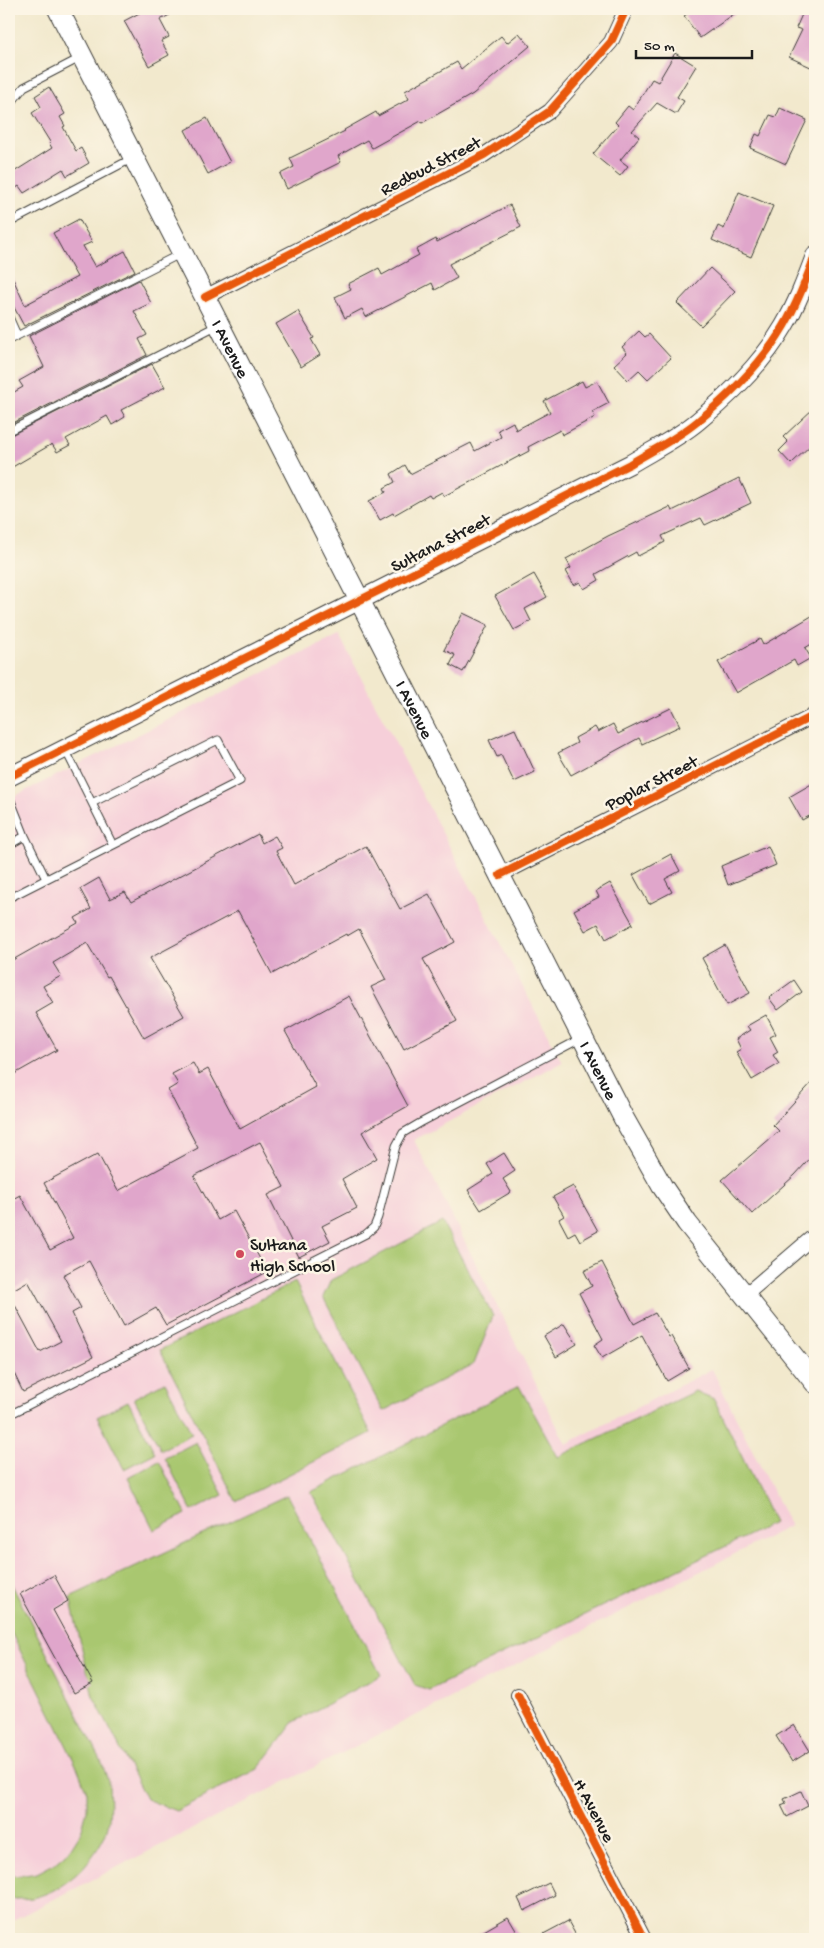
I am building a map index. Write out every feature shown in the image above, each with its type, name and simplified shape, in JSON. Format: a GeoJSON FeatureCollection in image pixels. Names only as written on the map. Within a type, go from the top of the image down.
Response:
{"type":"FeatureCollection","features":[{"type":"Feature","properties":{"kind":"main road","name":"I Avenue"},"geometry":{"type":"LineString","coordinates":[[58,9],[360,599],[610,1094],[662,1186],[688,1223],[744,1296],[815,1383]]}},
{"type":"Feature","properties":{"kind":"street","name":"Redbud Street"},"geometry":{"type":"LineString","coordinates":[[204,296],[484,155],[550,111],[611,42],[626,9]]}},
{"type":"Feature","properties":{"kind":"street","name":"Sultana Street"},"geometry":{"type":"LineString","coordinates":[[9,777],[630,464],[697,422],[730,393],[760,361],[784,326],[803,289],[815,256]]}},
{"type":"Feature","properties":{"kind":"street","name":"Poplar Street"},"geometry":{"type":"LineString","coordinates":[[500,875],[815,715]]}},
{"type":"Feature","properties":{"kind":"street"},"geometry":{"type":"LineString","coordinates":[[744,1296],[815,1235]]}},
{"type":"Feature","properties":{"kind":"street","name":"H Avenue"},"geometry":{"type":"LineString","coordinates":[[518,1695],[644,1939]]}},
{"type":"Feature","properties":{"kind":"lane"},"geometry":{"type":"LineString","coordinates":[[9,123],[12,102],[24,88],[83,56]]}},
{"type":"Feature","properties":{"kind":"lane"},"geometry":{"type":"LineString","coordinates":[[9,223],[133,158]]}},
{"type":"Feature","properties":{"kind":"lane"},"geometry":{"type":"LineString","coordinates":[[9,340],[182,253]]}},
{"type":"Feature","properties":{"kind":"lane"},"geometry":{"type":"LineString","coordinates":[[9,317],[17,335]]}},
{"type":"Feature","properties":{"kind":"lane"},"geometry":{"type":"LineString","coordinates":[[9,431],[219,324]]}},
{"type":"Feature","properties":{"kind":"lane"},"geometry":{"type":"LineString","coordinates":[[9,898],[240,781],[218,740],[92,803]]}},
{"type":"Feature","properties":{"kind":"lane"},"geometry":{"type":"LineString","coordinates":[[65,749],[113,845]]}},
{"type":"Feature","properties":{"kind":"lane"},"geometry":{"type":"LineString","coordinates":[[9,796],[25,836],[46,879]]}},
{"type":"Feature","properties":{"kind":"lane"},"geometry":{"type":"LineString","coordinates":[[9,845],[25,836]]}},
{"type":"Feature","properties":{"kind":"lane"},"geometry":{"type":"LineString","coordinates":[[9,1415],[366,1234],[374,1227],[396,1146],[403,1133],[582,1038]]}},
{"type":"Feature","properties":{"kind":"shaded area","name":"Sultana High School"},"geometry":{"type":"Polygon","coordinates":[[[339,635],[562,1062],[414,1140],[566,1444],[712,1369],[790,1526],[9,1922],[9,799],[339,635]]]}},
{"type":"Feature","properties":{"kind":"green space"},"geometry":{"type":"Polygon","coordinates":[[[442,1222],[493,1316],[474,1364],[383,1411],[323,1297],[331,1280],[442,1222]]]}},
{"type":"Feature","properties":{"kind":"green space"},"geometry":{"type":"Polygon","coordinates":[[[295,1282],[371,1433],[236,1501],[160,1350],[295,1282]]]}},
{"type":"Feature","properties":{"kind":"green space"},"geometry":{"type":"Polygon","coordinates":[[[165,1382],[192,1434],[161,1450],[134,1398],[165,1382]]]}},
{"type":"Feature","properties":{"kind":"green space"},"geometry":{"type":"Polygon","coordinates":[[[519,1386],[558,1457],[695,1391],[714,1399],[774,1523],[429,1690],[415,1685],[311,1492],[519,1386]]]}},
{"type":"Feature","properties":{"kind":"green space"},"geometry":{"type":"Polygon","coordinates":[[[128,1401],[155,1453],[124,1469],[97,1417],[128,1401]]]}},
{"type":"Feature","properties":{"kind":"green space"},"geometry":{"type":"Polygon","coordinates":[[[196,1442],[223,1495],[192,1511],[165,1458],[196,1442]]]}},
{"type":"Feature","properties":{"kind":"green space"},"geometry":{"type":"Polygon","coordinates":[[[159,1461],[186,1514],[154,1530],[128,1478],[159,1461]]]}},
{"type":"Feature","properties":{"kind":"green space"},"geometry":{"type":"Polygon","coordinates":[[[287,1495],[381,1675],[294,1722],[258,1769],[176,1811],[146,1799],[93,1696],[70,1597],[287,1495]]]}},
{"type":"Feature","properties":{"kind":"green space"},"geometry":{"type":"Polygon","coordinates":[[[9,1579],[101,1760],[108,1783],[110,1798],[107,1830],[92,1857],[84,1866],[65,1883],[44,1895],[20,1899],[9,1899],[9,1875],[19,1876],[37,1873],[54,1864],[69,1851],[81,1832],[87,1810],[87,1792],[77,1767],[9,1628],[9,1579]]]}},
{"type":"Feature","properties":{"kind":"building"},"geometry":{"type":"Polygon","coordinates":[[[147,9],[181,9],[160,20],[169,37],[161,41],[169,55],[149,66],[124,21],[147,9]]]}},
{"type":"Feature","properties":{"kind":"building"},"geometry":{"type":"Polygon","coordinates":[[[694,9],[741,9],[700,38],[684,16],[694,9]]]}},
{"type":"Feature","properties":{"kind":"building"},"geometry":{"type":"Polygon","coordinates":[[[804,10],[815,15],[815,69],[789,57],[802,30],[796,28],[804,10]]]}},
{"type":"Feature","properties":{"kind":"building"},"geometry":{"type":"Polygon","coordinates":[[[519,33],[530,46],[473,94],[422,123],[421,121],[372,148],[367,140],[338,156],[341,162],[287,189],[280,174],[294,167],[290,158],[345,131],[376,112],[378,116],[409,99],[405,91],[457,62],[461,69],[501,36],[507,43],[519,33]]]}},
{"type":"Feature","properties":{"kind":"building"},"geometry":{"type":"Polygon","coordinates":[[[675,53],[696,66],[677,97],[684,101],[676,114],[657,103],[632,131],[639,137],[620,160],[628,166],[620,176],[593,154],[618,125],[615,122],[628,106],[633,110],[652,79],[658,82],[675,53]]]}},
{"type":"Feature","properties":{"kind":"building"},"geometry":{"type":"Polygon","coordinates":[[[49,87],[65,114],[60,117],[65,126],[63,127],[76,151],[81,148],[89,163],[67,176],[63,169],[24,193],[19,186],[9,193],[9,175],[52,148],[32,113],[41,107],[35,96],[49,87]]]}},
{"type":"Feature","properties":{"kind":"building"},"geometry":{"type":"Polygon","coordinates":[[[780,108],[807,120],[786,164],[750,148],[756,134],[760,136],[770,115],[776,117],[780,108]]]}},
{"type":"Feature","properties":{"kind":"building"},"geometry":{"type":"Polygon","coordinates":[[[207,118],[230,162],[208,174],[185,130],[207,118]]]}},
{"type":"Feature","properties":{"kind":"building"},"geometry":{"type":"Polygon","coordinates":[[[739,192],[773,206],[751,257],[712,240],[718,226],[724,229],[739,192]]]}},
{"type":"Feature","properties":{"kind":"building"},"geometry":{"type":"Polygon","coordinates":[[[510,205],[521,227],[449,264],[457,278],[435,290],[432,283],[366,317],[362,309],[345,318],[335,297],[351,289],[348,284],[379,268],[382,275],[419,255],[416,250],[436,239],[437,242],[510,205]]]}},
{"type":"Feature","properties":{"kind":"building"},"geometry":{"type":"Polygon","coordinates":[[[79,219],[92,242],[83,246],[95,267],[125,251],[135,271],[24,326],[9,298],[9,270],[25,305],[77,277],[53,233],[79,219]]]}},
{"type":"Feature","properties":{"kind":"building"},"geometry":{"type":"Polygon","coordinates":[[[710,268],[735,291],[701,326],[677,303],[710,268]]]}},
{"type":"Feature","properties":{"kind":"building"},"geometry":{"type":"Polygon","coordinates":[[[139,280],[151,303],[134,311],[147,335],[139,339],[147,355],[9,425],[9,395],[23,387],[19,381],[44,367],[29,336],[139,280]]]}},
{"type":"Feature","properties":{"kind":"building"},"geometry":{"type":"Polygon","coordinates":[[[298,311],[314,338],[311,339],[320,355],[301,367],[276,324],[298,311]]]}},
{"type":"Feature","properties":{"kind":"building"},"geometry":{"type":"Polygon","coordinates":[[[639,331],[645,337],[649,334],[671,358],[648,379],[639,370],[628,380],[614,365],[627,353],[622,347],[639,331]]]}},
{"type":"Feature","properties":{"kind":"building"},"geometry":{"type":"Polygon","coordinates":[[[152,364],[165,387],[121,410],[125,417],[112,425],[107,416],[66,439],[70,445],[57,452],[52,444],[9,469],[9,436],[152,364]]]}},
{"type":"Feature","properties":{"kind":"building"},"geometry":{"type":"Polygon","coordinates":[[[582,381],[585,387],[597,381],[609,403],[592,412],[595,417],[562,435],[560,430],[528,447],[529,451],[444,496],[442,492],[431,498],[429,495],[394,515],[393,513],[380,520],[369,501],[386,492],[384,488],[395,482],[391,474],[405,465],[410,474],[471,443],[475,451],[501,437],[498,430],[513,422],[516,430],[550,412],[544,401],[582,381]]]}},
{"type":"Feature","properties":{"kind":"building"},"geometry":{"type":"Polygon","coordinates":[[[815,407],[815,441],[791,464],[779,451],[788,442],[783,437],[815,407]]]}},
{"type":"Feature","properties":{"kind":"building"},"geometry":{"type":"Polygon","coordinates":[[[739,478],[751,503],[705,525],[701,518],[662,536],[665,542],[638,556],[636,552],[596,574],[599,580],[584,589],[580,582],[574,585],[566,571],[571,568],[566,559],[608,536],[670,507],[672,511],[739,478]]]}},
{"type":"Feature","properties":{"kind":"building"},"geometry":{"type":"Polygon","coordinates":[[[534,574],[547,597],[525,609],[531,621],[514,630],[495,596],[534,574]]]}},
{"type":"Feature","properties":{"kind":"building"},"geometry":{"type":"Polygon","coordinates":[[[463,613],[488,625],[463,672],[450,665],[455,655],[444,650],[463,613]]]}},
{"type":"Feature","properties":{"kind":"building"},"geometry":{"type":"Polygon","coordinates":[[[815,614],[815,642],[805,648],[811,658],[797,666],[794,660],[736,693],[718,662],[760,639],[763,645],[815,614]]]}},
{"type":"Feature","properties":{"kind":"building"},"geometry":{"type":"Polygon","coordinates":[[[671,708],[680,726],[642,744],[639,738],[571,775],[558,753],[577,743],[575,738],[595,727],[598,732],[613,724],[618,734],[671,708]]]}},
{"type":"Feature","properties":{"kind":"building"},"geometry":{"type":"Polygon","coordinates":[[[515,729],[535,772],[514,782],[501,755],[497,757],[489,740],[515,729]]]}},
{"type":"Feature","properties":{"kind":"building"},"geometry":{"type":"Polygon","coordinates":[[[815,782],[815,813],[802,820],[789,797],[815,782]]]}},
{"type":"Feature","properties":{"kind":"building"},"geometry":{"type":"Polygon","coordinates":[[[258,834],[262,843],[275,836],[282,848],[276,851],[294,885],[366,846],[400,909],[429,894],[455,942],[423,959],[457,1021],[404,1049],[371,987],[386,980],[359,929],[347,936],[346,934],[272,974],[238,911],[150,958],[184,1016],[144,1038],[109,976],[107,977],[87,943],[53,963],[61,976],[43,986],[53,1003],[36,1013],[57,1050],[9,1077],[9,962],[78,923],[75,918],[91,909],[80,889],[99,878],[110,899],[125,892],[131,902],[258,834]]]}},
{"type":"Feature","properties":{"kind":"building"},"geometry":{"type":"Polygon","coordinates":[[[768,846],[776,865],[728,885],[721,866],[768,846]]]}},
{"type":"Feature","properties":{"kind":"building"},"geometry":{"type":"Polygon","coordinates":[[[671,854],[680,871],[665,879],[672,892],[649,904],[633,875],[671,854]]]}},
{"type":"Feature","properties":{"kind":"building"},"geometry":{"type":"Polygon","coordinates":[[[610,883],[633,924],[606,939],[598,924],[585,931],[574,910],[599,897],[596,891],[610,883]]]}},
{"type":"Feature","properties":{"kind":"building"},"geometry":{"type":"Polygon","coordinates":[[[725,945],[750,993],[727,1005],[702,958],[725,945]]]}},
{"type":"Feature","properties":{"kind":"building"},"geometry":{"type":"Polygon","coordinates":[[[794,980],[802,992],[778,1010],[769,998],[794,980]]]}},
{"type":"Feature","properties":{"kind":"building"},"geometry":{"type":"Polygon","coordinates":[[[349,996],[408,1106],[362,1132],[377,1158],[342,1179],[357,1208],[322,1226],[330,1241],[299,1257],[268,1195],[284,1187],[260,1142],[194,1176],[218,1220],[234,1211],[267,1272],[166,1325],[156,1308],[124,1326],[89,1261],[63,1275],[81,1308],[72,1313],[93,1357],[23,1392],[11,1367],[9,1367],[9,1294],[40,1352],[61,1341],[28,1281],[9,1292],[9,1201],[20,1195],[50,1250],[73,1238],[44,1183],[98,1154],[118,1191],[198,1148],[168,1090],[178,1084],[172,1074],[193,1063],[199,1074],[208,1069],[240,1129],[316,1087],[285,1031],[349,996]]]}},
{"type":"Feature","properties":{"kind":"building"},"geometry":{"type":"Polygon","coordinates":[[[766,1015],[776,1034],[770,1037],[778,1052],[773,1055],[779,1064],[752,1080],[736,1052],[741,1049],[736,1039],[750,1030],[747,1026],[766,1015]]]}},
{"type":"Feature","properties":{"kind":"building"},"geometry":{"type":"Polygon","coordinates":[[[815,1079],[815,1153],[795,1175],[752,1214],[722,1180],[779,1131],[773,1125],[815,1079]]]}},
{"type":"Feature","properties":{"kind":"building"},"geometry":{"type":"Polygon","coordinates":[[[504,1153],[515,1171],[503,1179],[511,1192],[481,1210],[468,1190],[493,1174],[487,1164],[504,1153]]]}},
{"type":"Feature","properties":{"kind":"building"},"geometry":{"type":"Polygon","coordinates":[[[573,1186],[598,1231],[580,1241],[575,1232],[568,1236],[559,1219],[564,1216],[553,1197],[573,1186]]]}},
{"type":"Feature","properties":{"kind":"building"},"geometry":{"type":"Polygon","coordinates":[[[602,1262],[634,1324],[655,1313],[669,1337],[671,1336],[689,1368],[667,1381],[642,1335],[602,1358],[594,1345],[603,1339],[579,1293],[592,1286],[584,1271],[602,1262]]]}},
{"type":"Feature","properties":{"kind":"building"},"geometry":{"type":"Polygon","coordinates":[[[564,1324],[577,1344],[556,1357],[544,1336],[564,1324]]]}},
{"type":"Feature","properties":{"kind":"building"},"geometry":{"type":"Polygon","coordinates":[[[54,1575],[68,1601],[53,1610],[93,1683],[74,1693],[20,1594],[54,1575]]]}},
{"type":"Feature","properties":{"kind":"building"},"geometry":{"type":"Polygon","coordinates":[[[794,1725],[810,1751],[792,1762],[776,1736],[794,1725]]]}},
{"type":"Feature","properties":{"kind":"building"},"geometry":{"type":"Polygon","coordinates":[[[801,1791],[808,1806],[787,1817],[781,1805],[786,1803],[784,1799],[801,1791]]]}},
{"type":"Feature","properties":{"kind":"building"},"geometry":{"type":"Polygon","coordinates":[[[549,1883],[555,1895],[524,1911],[518,1898],[549,1883]]]}},
{"type":"Feature","properties":{"kind":"building"},"geometry":{"type":"Polygon","coordinates":[[[508,1917],[521,1939],[470,1939],[508,1917]]]}},
{"type":"Feature","properties":{"kind":"building"},"geometry":{"type":"Polygon","coordinates":[[[568,1921],[578,1939],[534,1939],[568,1921]]]}},
{"type":"Feature","properties":{"kind":"cycle path"},"geometry":{"type":"LineString","coordinates":[[205,297],[484,155],[550,111],[611,42],[626,9]]}},
{"type":"Feature","properties":{"kind":"cycle path"},"geometry":{"type":"LineString","coordinates":[[9,777],[630,464],[674,438],[710,411],[756,365],[784,326],[805,283],[815,256]]}},
{"type":"Feature","properties":{"kind":"cycle path"},"geometry":{"type":"LineString","coordinates":[[500,875],[815,715]]}},
{"type":"Feature","properties":{"kind":"cycle path"},"geometry":{"type":"LineString","coordinates":[[518,1695],[644,1939]]}},
{"type":"Feature","properties":{"kind":"place","name":"Sultana High School"},"geometry":{"type":"Point","coordinates":[240,1254]}}]}
